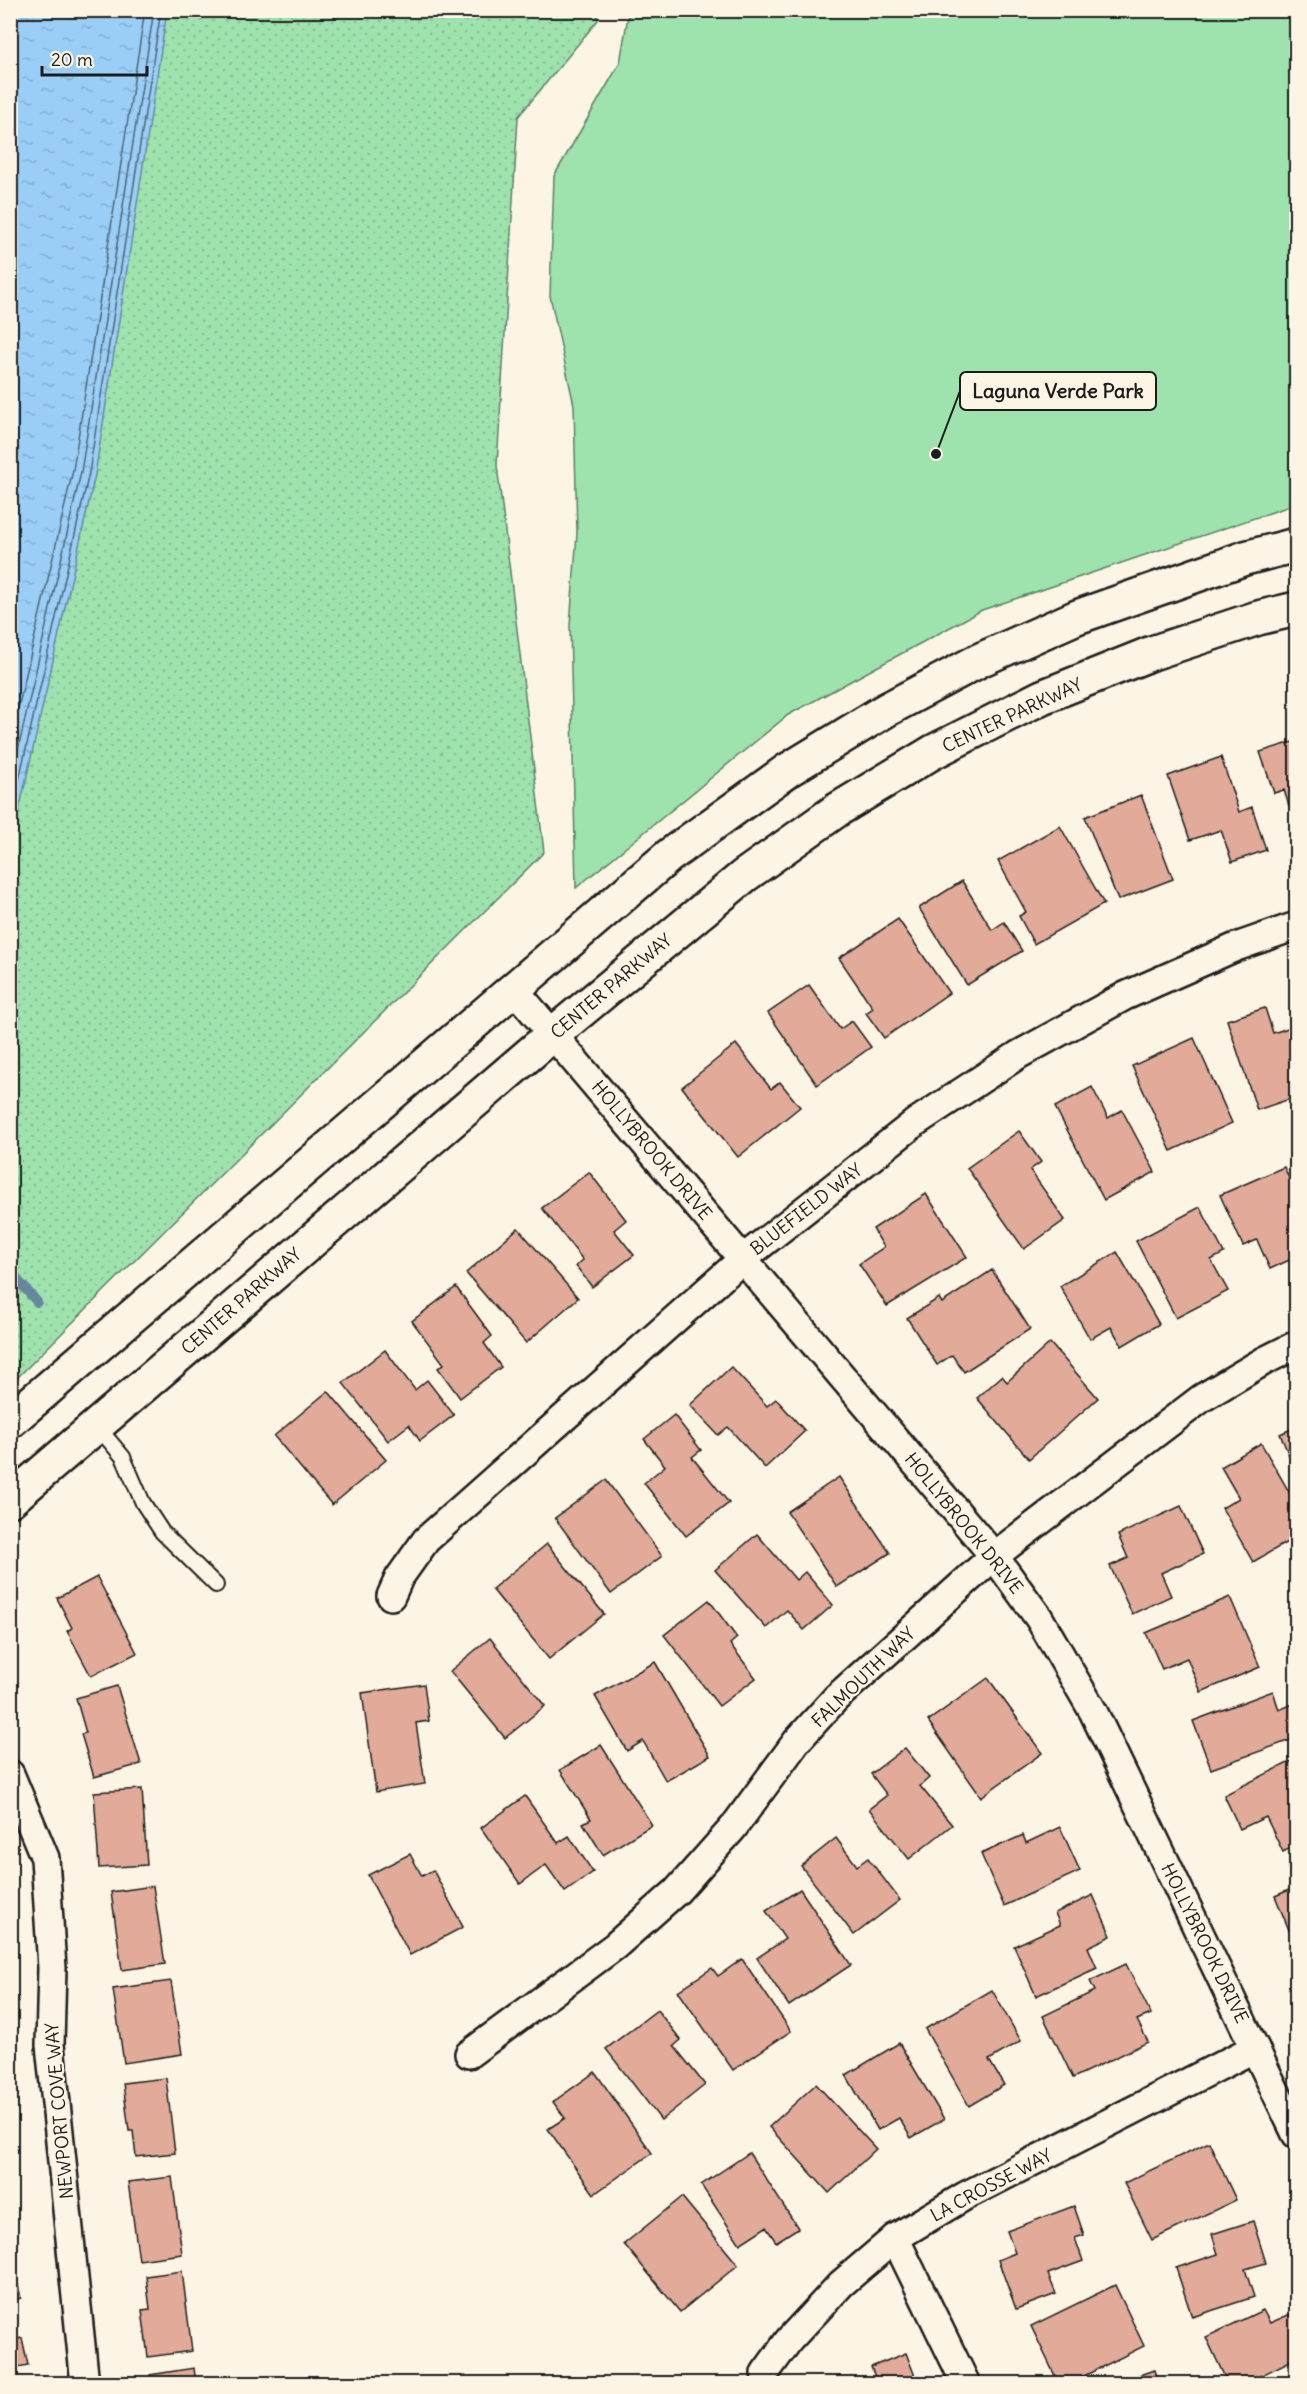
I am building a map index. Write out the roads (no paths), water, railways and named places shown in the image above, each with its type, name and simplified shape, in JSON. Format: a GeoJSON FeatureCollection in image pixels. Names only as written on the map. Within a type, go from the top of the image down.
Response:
{"type":"FeatureCollection","features":[{"type":"Feature","properties":{"kind":"main road"},"geometry":{"type":"LineString","coordinates":[[10,1421],[670,855],[788,770],[886,710],[980,660],[1077,617],[1245,558],[1296,545]]}},
{"type":"Feature","properties":{"kind":"main road","name":"CENTER PARKWAY"},"geometry":{"type":"LineString","coordinates":[[10,1500],[553,1034],[744,876],[837,810],[933,752],[1042,697],[1173,646],[1258,618],[1296,609]]}},
{"type":"Feature","properties":{"kind":"street","name":"BLUEFIELD WAY"},"geometry":{"type":"LineString","coordinates":[[391,1596],[399,1578],[426,1540],[744,1258],[916,1122],[1018,1055],[1125,996],[1236,947],[1296,927]]}},
{"type":"Feature","properties":{"kind":"street","name":"HOLLYBROOK DRIVE"},"geometry":{"type":"LineString","coordinates":[[514,989],[994,1556],[1038,1618],[1094,1711],[1296,2134]]}},
{"type":"Feature","properties":{"kind":"street","name":"FALMOUTH WAY"},"geometry":{"type":"LineString","coordinates":[[469,2054],[615,1946],[677,1891],[733,1828],[797,1741],[836,1698],[994,1556],[1202,1398],[1296,1345]]}},
{"type":"Feature","properties":{"kind":"street","name":"NEWPORT COVE WAY"},"geometry":{"type":"LineString","coordinates":[[10,1774],[45,1858],[52,1968],[50,2045],[85,2384]]}},
{"type":"Feature","properties":{"kind":"street","name":"LA CROSSE WAY"},"geometry":{"type":"LineString","coordinates":[[765,2373],[789,2340],[841,2284],[895,2238],[965,2196],[1255,2048]]}},
{"type":"Feature","properties":{"kind":"street"},"geometry":{"type":"LineString","coordinates":[[895,2238],[966,2384]]}},
{"type":"Feature","properties":{"kind":"lane"},"geometry":{"type":"LineString","coordinates":[[97,1426],[123,1458],[143,1503],[162,1532],[216,1585]]}},
{"type":"Feature","properties":{"kind":"water"},"geometry":{"type":"Polygon","coordinates":[[[11,10],[167,11],[95,475],[11,846],[11,10]]]}},
{"type":"Feature","properties":{"kind":"waterway"},"geometry":{"type":"LineString","coordinates":[[10,1271],[37,1302]]}},
{"type":"Feature","properties":{"kind":"place","name":"Laguna Verde Park"},"geometry":{"type":"Point","coordinates":[936,454]}}]}
